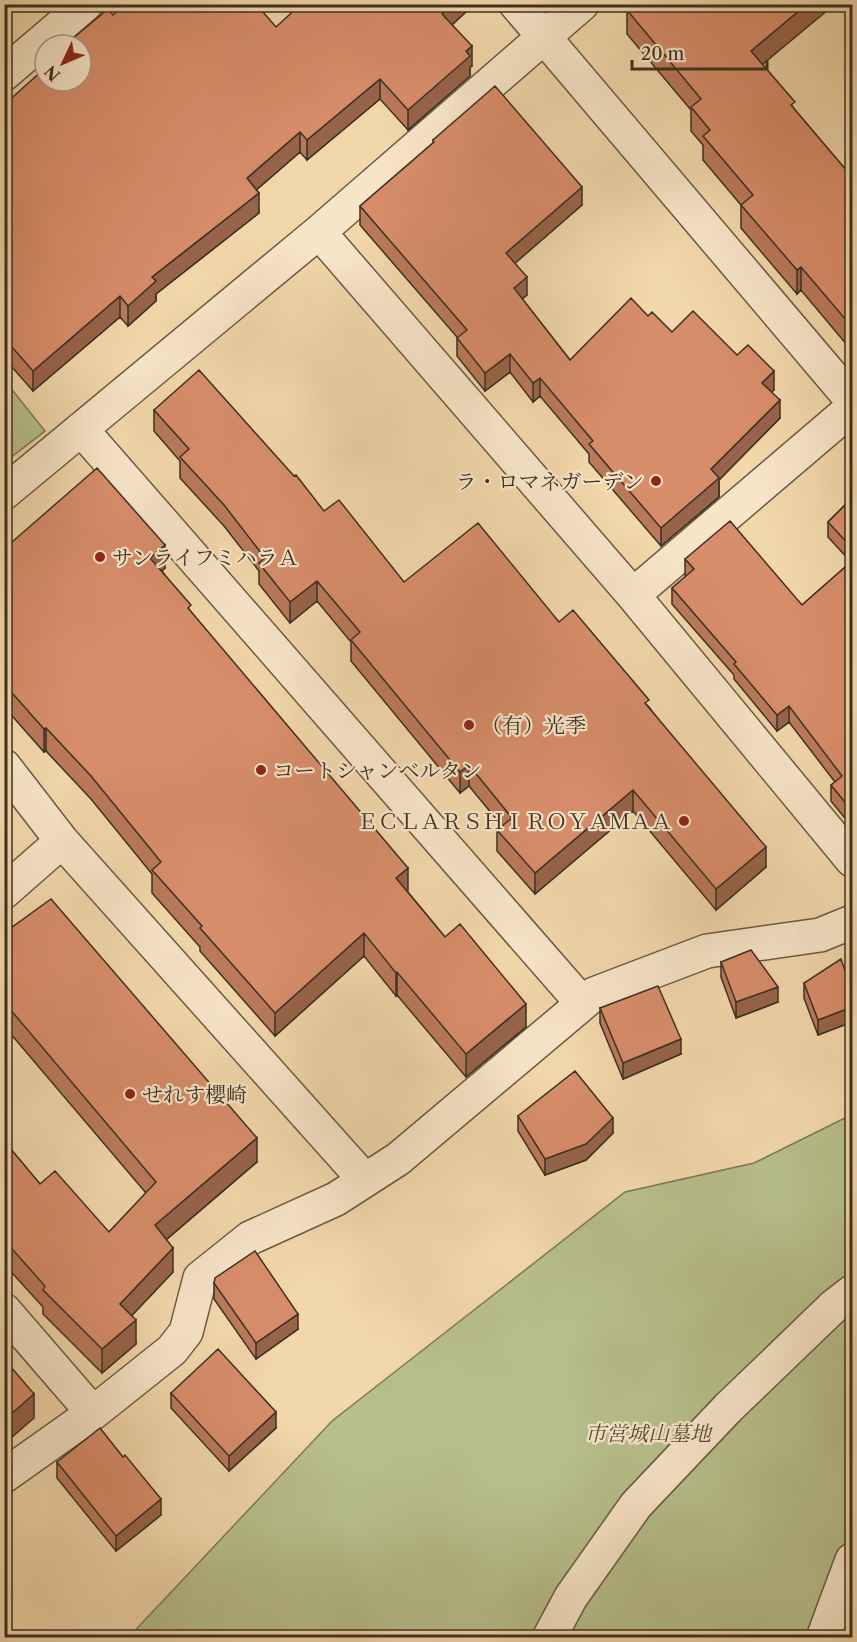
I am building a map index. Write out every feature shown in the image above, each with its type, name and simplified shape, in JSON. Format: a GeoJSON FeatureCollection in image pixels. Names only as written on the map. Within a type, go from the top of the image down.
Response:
{"type":"FeatureCollection","features":[{"type":"Feature","properties":{"kind":"street"},"geometry":{"type":"LineString","coordinates":[[4,74],[86,4]]}},
{"type":"Feature","properties":{"kind":"street"},"geometry":{"type":"LineString","coordinates":[[516,4],[852,400]]}},
{"type":"Feature","properties":{"kind":"street"},"geometry":{"type":"LineString","coordinates":[[4,493],[319,232],[582,4]]}},
{"type":"Feature","properties":{"kind":"street"},"geometry":{"type":"LineString","coordinates":[[319,232],[633,595],[852,860]]}},
{"type":"Feature","properties":{"kind":"street"},"geometry":{"type":"LineString","coordinates":[[633,595],[852,408]]}},
{"type":"Feature","properties":{"kind":"street"},"geometry":{"type":"LineString","coordinates":[[81,429],[582,1003]]}},
{"type":"Feature","properties":{"kind":"street"},"geometry":{"type":"LineString","coordinates":[[4,766],[62,841],[364,1179]]}},
{"type":"Feature","properties":{"kind":"street"},"geometry":{"type":"LineString","coordinates":[[4,892],[62,841]]}},
{"type":"Feature","properties":{"kind":"street"},"geometry":{"type":"LineString","coordinates":[[4,1476],[93,1413],[172,1350],[186,1332],[200,1278],[250,1238],[336,1199],[398,1159],[594,994],[707,951],[820,935],[852,922]]}},
{"type":"Feature","properties":{"kind":"street"},"geometry":{"type":"LineString","coordinates":[[549,1638],[571,1597],[636,1505],[728,1408],[834,1306],[852,1292]]}},
{"type":"Feature","properties":{"kind":"street"},"geometry":{"type":"LineString","coordinates":[[4,1310],[93,1413]]}},
{"type":"Feature","properties":{"kind":"street"},"geometry":{"type":"LineString","coordinates":[[823,1638],[852,1560]]}},
{"type":"Feature","properties":{"kind":"green space"},"geometry":{"type":"Polygon","coordinates":[[[5,381],[45,431],[5,462],[5,381]]]}},
{"type":"Feature","properties":{"kind":"green space","name":"市営城山墓地"},"geometry":{"type":"Polygon","coordinates":[[[852,1109],[852,1637],[128,1638],[332,1421],[625,1192],[754,1163],[849,1116],[852,1109]]]}},
{"type":"Feature","properties":{"kind":"building"},"geometry":{"type":"Polygon","coordinates":[[[125,4],[256,4],[276,27],[301,4],[452,4],[442,14],[472,46],[466,51],[470,56],[408,110],[380,79],[307,140],[300,132],[247,178],[259,193],[152,277],[156,281],[128,306],[120,296],[33,371],[4,338],[4,105],[33,79],[33,93],[93,93],[93,33],[79,33],[108,9],[113,15],[125,4]]]}},
{"type":"Feature","properties":{"kind":"building"},"geometry":{"type":"Polygon","coordinates":[[[634,4],[807,4],[751,51],[795,102],[791,105],[852,177],[852,327],[801,267],[797,270],[741,205],[753,195],[703,136],[710,130],[691,107],[701,99],[627,10],[634,4]]]}},
{"type":"Feature","properties":{"kind":"building"},"geometry":{"type":"Polygon","coordinates":[[[495,86],[582,187],[506,253],[527,277],[514,288],[570,360],[631,298],[648,316],[652,312],[672,332],[693,311],[737,355],[748,345],[774,371],[762,383],[780,400],[711,469],[719,478],[661,528],[589,444],[593,441],[540,378],[533,383],[510,354],[485,373],[457,338],[467,330],[360,206],[495,86]]]}},
{"type":"Feature","properties":{"kind":"building"},"geometry":{"type":"Polygon","coordinates":[[[199,370],[294,476],[296,475],[324,511],[339,500],[404,582],[478,523],[559,622],[573,610],[649,700],[645,703],[766,847],[716,889],[633,790],[535,873],[497,830],[512,818],[469,765],[460,772],[351,640],[360,632],[317,581],[290,602],[259,563],[265,558],[224,505],[180,457],[189,449],[154,410],[199,370]]]}},
{"type":"Feature","properties":{"kind":"building"},"geometry":{"type":"Polygon","coordinates":[[[97,468],[165,545],[150,558],[191,605],[188,608],[408,868],[396,878],[445,937],[460,924],[526,1004],[466,1054],[364,933],[275,1013],[152,870],[161,862],[91,776],[46,728],[44,729],[6,686],[4,688],[4,549],[97,468]]]}},
{"type":"Feature","properties":{"kind":"building"},"geometry":{"type":"Polygon","coordinates":[[[852,498],[852,548],[828,522],[852,498]]]}},
{"type":"Feature","properties":{"kind":"building"},"geometry":{"type":"Polygon","coordinates":[[[730,521],[802,605],[852,561],[852,811],[831,785],[842,776],[789,706],[777,715],[734,664],[736,662],[672,588],[694,569],[685,559],[730,521]]]}},
{"type":"Feature","properties":{"kind":"building"},"geometry":{"type":"Polygon","coordinates":[[[51,899],[257,1138],[155,1225],[173,1248],[120,1304],[136,1320],[102,1349],[43,1290],[45,1286],[4,1240],[4,1141],[40,1184],[55,1171],[109,1232],[156,1182],[4,1002],[4,933],[51,899]]]}},
{"type":"Feature","properties":{"kind":"building"},"geometry":{"type":"Polygon","coordinates":[[[751,950],[778,987],[736,1002],[721,962],[751,950]]]}},
{"type":"Feature","properties":{"kind":"building"},"geometry":{"type":"Polygon","coordinates":[[[841,959],[852,991],[852,1007],[818,1020],[804,983],[841,959]]]}},
{"type":"Feature","properties":{"kind":"building"},"geometry":{"type":"Polygon","coordinates":[[[658,986],[681,1039],[623,1063],[600,1008],[658,986]]]}},
{"type":"Feature","properties":{"kind":"building"},"geometry":{"type":"Polygon","coordinates":[[[575,1071],[613,1118],[586,1144],[545,1159],[518,1116],[575,1071]]]}},
{"type":"Feature","properties":{"kind":"building"},"geometry":{"type":"Polygon","coordinates":[[[255,1251],[298,1314],[256,1343],[214,1283],[215,1278],[255,1251]]]}},
{"type":"Feature","properties":{"kind":"building"},"geometry":{"type":"Polygon","coordinates":[[[218,1349],[276,1412],[229,1456],[171,1393],[218,1349]]]}},
{"type":"Feature","properties":{"kind":"building"},"geometry":{"type":"Polygon","coordinates":[[[4,1359],[34,1394],[4,1420],[4,1359]]]}},
{"type":"Feature","properties":{"kind":"building"},"geometry":{"type":"Polygon","coordinates":[[[100,1428],[161,1499],[116,1536],[57,1462],[100,1428]]]}},
{"type":"Feature","properties":{"kind":"place","name":"ラ・ロマネガーデン"},"geometry":{"type":"Point","coordinates":[656,481]}},
{"type":"Feature","properties":{"kind":"place","name":"サンライフミハラＡ"},"geometry":{"type":"Point","coordinates":[100,557]}},
{"type":"Feature","properties":{"kind":"place","name":"（有）光季"},"geometry":{"type":"Point","coordinates":[469,725]}},
{"type":"Feature","properties":{"kind":"place","name":"コートシャンベルタン"},"geometry":{"type":"Point","coordinates":[261,770]}},
{"type":"Feature","properties":{"kind":"place","name":"ＥＣＬＡＲＳＨＩＲＯＹＡＭＡＡ"},"geometry":{"type":"Point","coordinates":[684,821]}},
{"type":"Feature","properties":{"kind":"place","name":"せれす櫻崎"},"geometry":{"type":"Point","coordinates":[130,1094]}}]}
